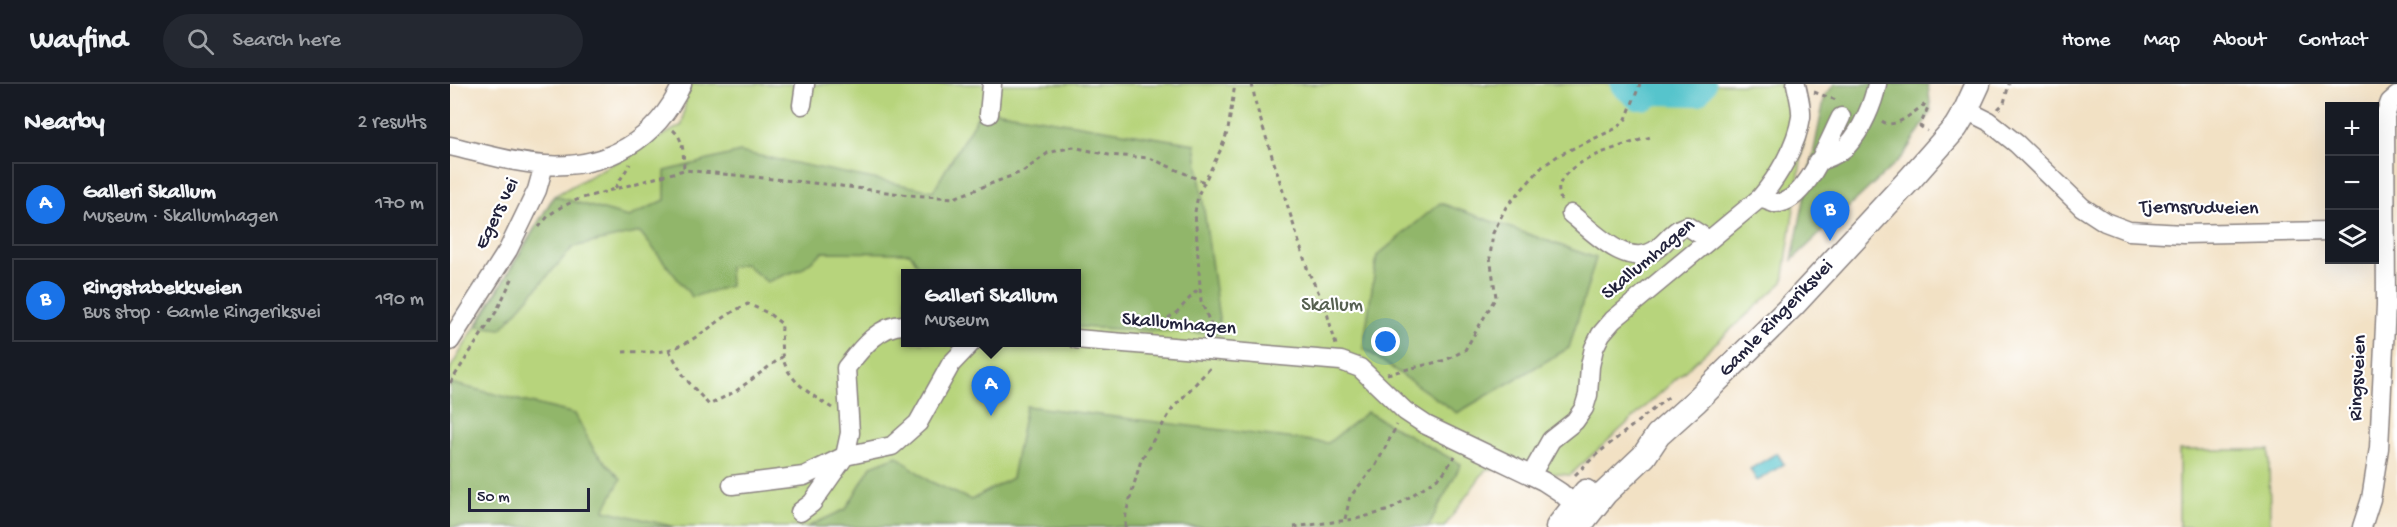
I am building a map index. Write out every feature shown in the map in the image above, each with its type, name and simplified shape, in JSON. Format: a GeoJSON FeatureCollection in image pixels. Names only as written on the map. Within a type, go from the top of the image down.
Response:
{"type":"FeatureCollection","features":[{"type":"Feature","properties":{"kind":"main road","name":"Gamle Ringeriksvei"},"geometry":{"type":"LineString","coordinates":[[1558,527],[1580,516],[1611,467],[1634,447],[1658,435],[1696,401],[1792,306],[1945,140],[1966,110],[1978,84]]}},
{"type":"Feature","properties":{"kind":"street"},"geometry":{"type":"LineString","coordinates":[[450,146],[544,165],[595,161],[616,153],[650,132],[674,101],[682,84]]}},
{"type":"Feature","properties":{"kind":"street"},"geometry":{"type":"LineString","coordinates":[[802,105],[805,84]]}},
{"type":"Feature","properties":{"kind":"street"},"geometry":{"type":"LineString","coordinates":[[989,114],[992,84]]}},
{"type":"Feature","properties":{"kind":"street"},"geometry":{"type":"LineString","coordinates":[[1817,162],[1834,156],[1847,146],[1869,109],[1877,84]]}},
{"type":"Feature","properties":{"kind":"street","name":"Skallumhagen"},"geometry":{"type":"LineString","coordinates":[[1531,475],[1551,440],[1575,421],[1584,408],[1588,395],[1590,366],[1601,334],[1613,320],[1760,198],[1776,177],[1797,132],[1801,115],[1796,85]]}},
{"type":"Feature","properties":{"kind":"street","name":"Ringsveien"},"geometry":{"type":"LineString","coordinates":[[2362,527],[2371,499],[2379,448],[2386,229],[2385,116],[2390,102],[2397,96]]}},
{"type":"Feature","properties":{"kind":"street","name":"Tjernsrudveien"},"geometry":{"type":"LineString","coordinates":[[1966,110],[1988,121],[2017,144],[2082,207],[2105,222],[2129,231],[2183,234],[2325,231]]}},
{"type":"Feature","properties":{"kind":"street"},"geometry":{"type":"LineString","coordinates":[[1760,198],[1774,203],[1794,197],[1805,186],[1840,117]]}},
{"type":"Feature","properties":{"kind":"street","name":"Egers vei"},"geometry":{"type":"LineString","coordinates":[[450,341],[508,250],[537,190],[544,165]]}},
{"type":"Feature","properties":{"kind":"street"},"geometry":{"type":"LineString","coordinates":[[1570,214],[1626,255],[1642,256],[1655,251],[1675,231],[1687,226],[1708,240]]}},
{"type":"Feature","properties":{"kind":"street"},"geometry":{"type":"LineString","coordinates":[[800,512],[812,503],[845,456],[850,433],[846,368],[866,343],[901,324]]}},
{"type":"Feature","properties":{"kind":"street","name":"Skallumhagen"},"geometry":{"type":"LineString","coordinates":[[1081,339],[1341,361],[1360,368],[1405,411],[1426,425],[1463,445],[1531,475],[1560,492],[1580,516]]}},
{"type":"Feature","properties":{"kind":"street"},"geometry":{"type":"LineString","coordinates":[[732,485],[804,476],[845,456],[892,446],[918,423],[951,364],[967,347]]}},
{"type":"Feature","properties":{"kind":"path"},"geometry":{"type":"LineString","coordinates":[[1125,527],[1126,513],[1141,460],[1173,408],[1216,362],[1217,338],[1201,301],[1199,288],[1195,212],[1198,195],[1228,130],[1235,84]]}},
{"type":"Feature","properties":{"kind":"path"},"geometry":{"type":"LineString","coordinates":[[1252,84],[1256,105],[1308,271],[1325,306],[1341,361]]}},
{"type":"Feature","properties":{"kind":"path"},"geometry":{"type":"LineString","coordinates":[[1376,381],[1390,372],[1446,360],[1465,350],[1496,297],[1490,258],[1493,233],[1506,207],[1542,167],[1559,155],[1617,128],[1626,119],[1639,86]]}},
{"type":"Feature","properties":{"kind":"path"},"geometry":{"type":"LineString","coordinates":[[661,120],[678,134],[682,146],[684,170]]}},
{"type":"Feature","properties":{"kind":"path"},"geometry":{"type":"LineString","coordinates":[[1570,214],[1564,207],[1558,189],[1570,172],[1599,154],[1650,137]]}},
{"type":"Feature","properties":{"kind":"path"},"geometry":{"type":"LineString","coordinates":[[536,231],[549,215],[579,199],[684,170],[954,198],[1024,171],[1048,153],[1073,147],[1109,155],[1150,158],[1204,182]]}},
{"type":"Feature","properties":{"kind":"path"},"geometry":{"type":"LineString","coordinates":[[450,383],[496,312],[516,272]]}},
{"type":"Feature","properties":{"kind":"path"},"geometry":{"type":"LineString","coordinates":[[1130,344],[1177,312],[1199,288]]}},
{"type":"Feature","properties":{"kind":"path"},"geometry":{"type":"LineString","coordinates":[[623,352],[669,350],[699,336],[732,310],[748,304],[768,313],[782,324],[782,357],[789,373],[812,396],[849,418]]}},
{"type":"Feature","properties":{"kind":"path"},"geometry":{"type":"LineString","coordinates":[[669,350],[685,378],[709,405],[736,391],[782,357]]}},
{"type":"Feature","properties":{"kind":"path"},"geometry":{"type":"LineString","coordinates":[[1345,519],[1350,497],[1376,465],[1405,411]]}},
{"type":"Feature","properties":{"kind":"path"},"geometry":{"type":"LineString","coordinates":[[1294,527],[1356,519],[1390,510],[1442,475],[1463,445]]}},
{"type":"Feature","properties":{"kind":"green space","name":"Skallum"},"geometry":{"type":"Polygon","coordinates":[[[688,84],[1790,84],[1809,106],[1783,282],[1570,475],[1486,469],[1444,527],[450,527],[450,369],[554,196],[682,125],[688,84]]]}},
{"type":"Feature","properties":{"kind":"green space"},"geometry":{"type":"Polygon","coordinates":[[[1835,84],[1928,84],[1931,112],[1903,156],[1792,260],[1825,95],[1835,84]]]}},
{"type":"Feature","properties":{"kind":"green space"},"geometry":{"type":"Polygon","coordinates":[[[982,109],[1195,144],[1221,334],[1081,327],[1081,269],[920,269],[910,253],[823,252],[801,269],[767,282],[745,264],[729,267],[730,286],[692,297],[640,232],[573,247],[501,329],[477,326],[554,196],[628,217],[665,200],[665,171],[740,152],[933,191],[982,109]]]}},
{"type":"Feature","properties":{"kind":"green space"},"geometry":{"type":"Polygon","coordinates":[[[1440,203],[1596,258],[1569,348],[1457,413],[1363,348],[1377,256],[1440,203]]]}},
{"type":"Feature","properties":{"kind":"green space"},"geometry":{"type":"Polygon","coordinates":[[[450,383],[575,414],[594,450],[621,479],[604,510],[675,527],[450,527],[450,383]]]}},
{"type":"Feature","properties":{"kind":"green space"},"geometry":{"type":"Polygon","coordinates":[[[1026,406],[1328,443],[1367,412],[1461,464],[1428,527],[807,527],[846,509],[871,466],[897,456],[929,481],[971,500],[1012,478],[1026,406]]]}},
{"type":"Feature","properties":{"kind":"green space"},"geometry":{"type":"Polygon","coordinates":[[[2179,450],[2269,450],[2270,527],[2179,527],[2179,450]]]}},
{"type":"Feature","properties":{"kind":"water"},"geometry":{"type":"Polygon","coordinates":[[[1777,453],[1784,464],[1757,481],[1750,469],[1777,453]]]}},
{"type":"Feature","properties":{"kind":"waterway"},"geometry":{"type":"LineString","coordinates":[[1624,84],[1638,96],[1645,96],[1654,91],[1696,92],[1702,84]]}},
{"type":"Feature","properties":{"kind":"place","name":"Ringstabekkveien"},"geometry":{"type":"Point","coordinates":[1830,241]}},
{"type":"Feature","properties":{"kind":"place","name":"Galleri Skallum"},"geometry":{"type":"Point","coordinates":[991,416]}}]}
